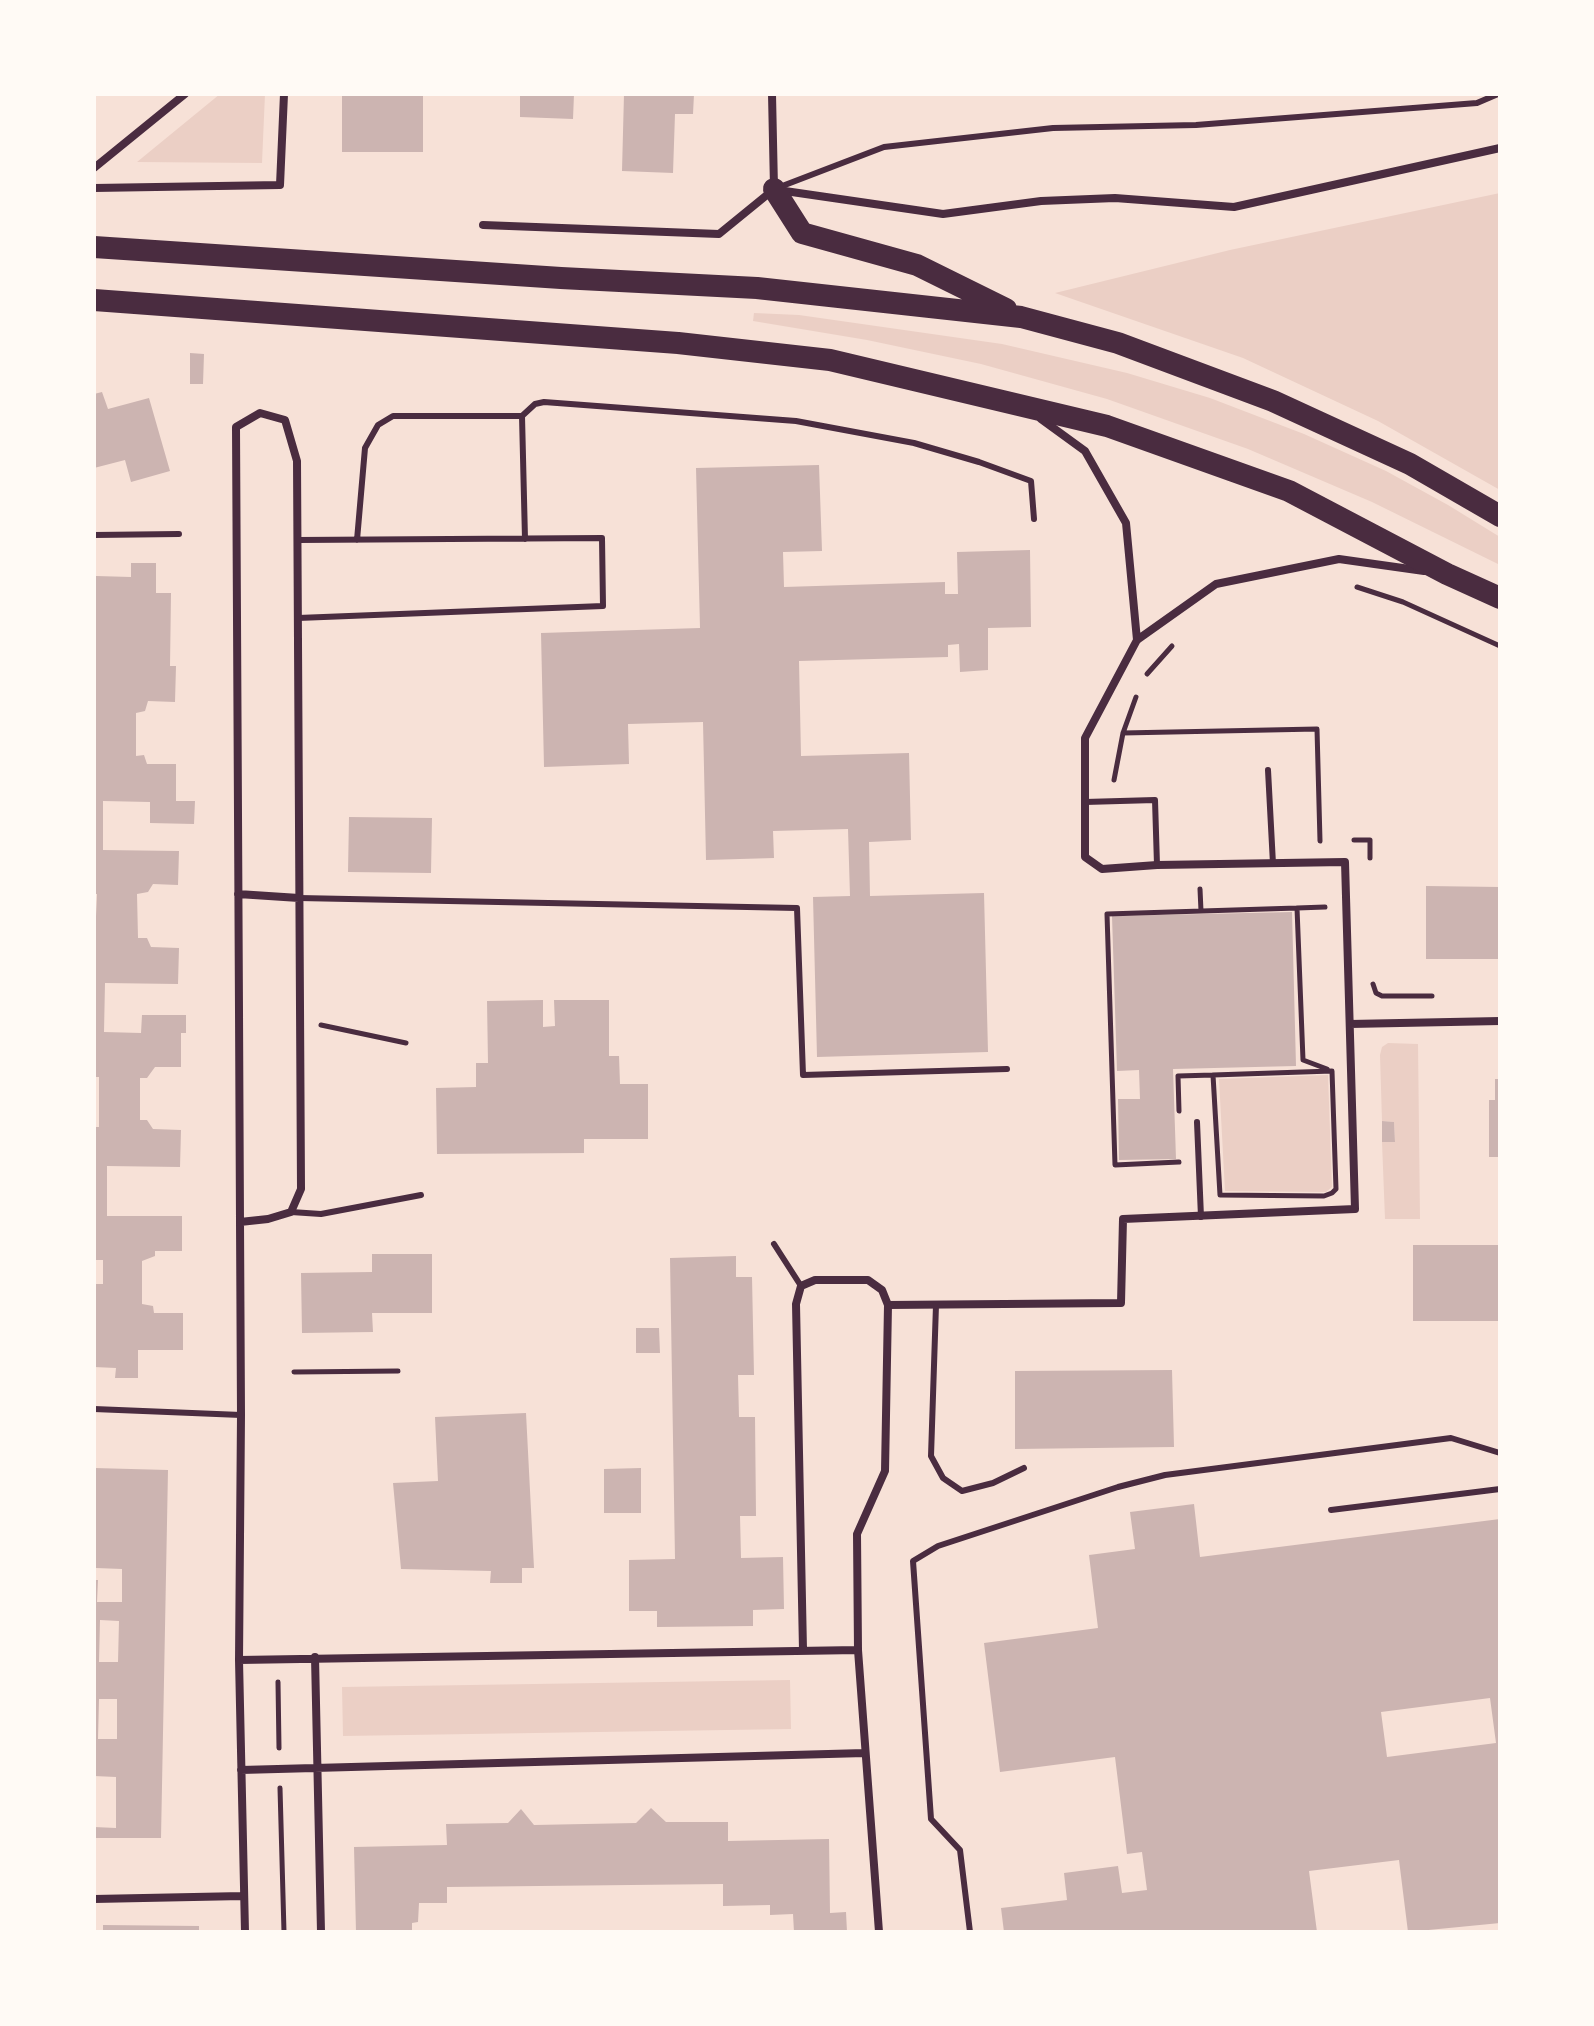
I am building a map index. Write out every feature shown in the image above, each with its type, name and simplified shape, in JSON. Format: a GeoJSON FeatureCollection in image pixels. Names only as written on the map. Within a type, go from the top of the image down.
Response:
{"type":"FeatureCollection","features":[{"type":"Feature","properties":{"kind":"highway"},"geometry":{"type":"LineString","coordinates":[[774,189],[802,233],[917,265],[1021,317]]}},
{"type":"Feature","properties":{"kind":"highway"},"geometry":{"type":"LineString","coordinates":[[94,247],[757,288],[1021,317],[1118,343],[1273,401],[1410,464],[1500,516]]}},
{"type":"Feature","properties":{"kind":"highway"},"geometry":{"type":"LineString","coordinates":[[94,300],[678,343],[815,358],[1107,426],[1289,491],[1498,599]]}},
{"type":"Feature","properties":{"kind":"street"},"geometry":{"type":"LineString","coordinates":[[94,168],[185,94]]}},
{"type":"Feature","properties":{"kind":"street"},"geometry":{"type":"LineString","coordinates":[[94,188],[280,185],[284,94]]}},
{"type":"Feature","properties":{"kind":"street"},"geometry":{"type":"LineString","coordinates":[[772,94],[774,189]]}},
{"type":"Feature","properties":{"kind":"street"},"geometry":{"type":"LineString","coordinates":[[483,225],[719,234],[774,189],[943,214],[1041,201],[1115,198],[1234,207],[1500,148]]}},
{"type":"Feature","properties":{"kind":"street"},"geometry":{"type":"LineString","coordinates":[[1021,404],[1085,451],[1126,523],[1137,640]]}},
{"type":"Feature","properties":{"kind":"street"},"geometry":{"type":"LineString","coordinates":[[240,1222],[268,1219],[291,1212],[301,1189],[297,461],[285,420],[260,413],[236,427],[238,894],[241,1415],[239,1660],[245,1932]]}},
{"type":"Feature","properties":{"kind":"street"},"geometry":{"type":"LineString","coordinates":[[888,1305],[1121,1303],[1123,1219],[1355,1209],[1345,862],[1157,865],[1102,869],[1085,857],[1085,738],[1137,640],[1216,584],[1339,559],[1447,574]]}},
{"type":"Feature","properties":{"kind":"street"},"geometry":{"type":"LineString","coordinates":[[238,894],[299,898]]}},
{"type":"Feature","properties":{"kind":"street"},"geometry":{"type":"LineString","coordinates":[[1350,1024],[1500,1021]]}},
{"type":"Feature","properties":{"kind":"street"},"geometry":{"type":"LineString","coordinates":[[803,1650],[796,1304],[801,1286],[815,1280],[868,1280],[882,1290],[888,1305],[885,1471],[857,1534],[858,1650],[879,1932]]}},
{"type":"Feature","properties":{"kind":"street"},"geometry":{"type":"LineString","coordinates":[[239,1660],[858,1650]]}},
{"type":"Feature","properties":{"kind":"street"},"geometry":{"type":"LineString","coordinates":[[315,1657],[321,1932]]}},
{"type":"Feature","properties":{"kind":"street"},"geometry":{"type":"LineString","coordinates":[[241,1770],[865,1753]]}},
{"type":"Feature","properties":{"kind":"street"},"geometry":{"type":"LineString","coordinates":[[94,1899],[243,1896]]}},
{"type":"Feature","properties":{"kind":"lane"},"geometry":{"type":"LineString","coordinates":[[774,189],[884,147],[1053,128],[1196,125],[1477,103],[1498,94]]}},
{"type":"Feature","properties":{"kind":"lane"},"geometry":{"type":"LineString","coordinates":[[357,540],[365,448],[378,425],[393,416],[522,416],[535,404],[544,402],[796,421],[940,451],[1031,481],[1034,519]]}},
{"type":"Feature","properties":{"kind":"lane"},"geometry":{"type":"LineString","coordinates":[[522,416],[525,539]]}},
{"type":"Feature","properties":{"kind":"lane"},"geometry":{"type":"LineString","coordinates":[[94,535],[179,534]]}},
{"type":"Feature","properties":{"kind":"lane"},"geometry":{"type":"LineString","coordinates":[[298,540],[602,538],[603,606],[298,618]]}},
{"type":"Feature","properties":{"kind":"lane"},"geometry":{"type":"LineString","coordinates":[[1268,770],[1273,864]]}},
{"type":"Feature","properties":{"kind":"lane"},"geometry":{"type":"LineString","coordinates":[[1085,802],[1155,800],[1157,865]]}},
{"type":"Feature","properties":{"kind":"lane"},"geometry":{"type":"LineString","coordinates":[[299,898],[797,908],[803,1075],[1007,1069]]}},
{"type":"Feature","properties":{"kind":"lane"},"geometry":{"type":"LineString","coordinates":[[1197,1122],[1201,1217]]}},
{"type":"Feature","properties":{"kind":"lane"},"geometry":{"type":"LineString","coordinates":[[291,1212],[321,1214],[421,1195]]}},
{"type":"Feature","properties":{"kind":"lane"},"geometry":{"type":"LineString","coordinates":[[774,1244],[801,1286]]}},
{"type":"Feature","properties":{"kind":"lane"},"geometry":{"type":"LineString","coordinates":[[936,1305],[931,1456],[943,1478],[962,1491],[993,1483],[1024,1468]]}},
{"type":"Feature","properties":{"kind":"lane"},"geometry":{"type":"LineString","coordinates":[[94,1409],[241,1415]]}},
{"type":"Feature","properties":{"kind":"lane"},"geometry":{"type":"LineString","coordinates":[[970,1932],[960,1850],[931,1819],[913,1561],[938,1546],[1118,1487],[1165,1475],[1451,1438],[1500,1453]]}},
{"type":"Feature","properties":{"kind":"lane"},"geometry":{"type":"LineString","coordinates":[[1331,1510],[1500,1489]]}},
{"type":"Feature","properties":{"kind":"path"},"geometry":{"type":"LineString","coordinates":[[1355,587],[1403,602],[1500,646]]}},
{"type":"Feature","properties":{"kind":"path"},"geometry":{"type":"LineString","coordinates":[[1142,681],[1173,645]]}},
{"type":"Feature","properties":{"kind":"path"},"geometry":{"type":"LineString","coordinates":[[1113,802],[1114,777],[1123,733],[1137,694]]}},
{"type":"Feature","properties":{"kind":"path"},"geometry":{"type":"LineString","coordinates":[[1200,889],[1201,911]]}},
{"type":"Feature","properties":{"kind":"path"},"geometry":{"type":"LineString","coordinates":[[1186,890],[1215,889]]}},
{"type":"Feature","properties":{"kind":"path"},"geometry":{"type":"LineString","coordinates":[[1180,1162],[1115,1165],[1107,914],[1328,907],[1328,894]]}},
{"type":"Feature","properties":{"kind":"path"},"geometry":{"type":"LineString","coordinates":[[1297,908],[1303,1060],[1332,1071]]}},
{"type":"Feature","properties":{"kind":"path"},"geometry":{"type":"LineString","coordinates":[[300,1011],[318,1024],[406,1043]]}},
{"type":"Feature","properties":{"kind":"path"},"geometry":{"type":"LineString","coordinates":[[1332,1071],[1336,1189],[1324,1196],[1220,1195],[1213,1075],[1332,1071]]}},
{"type":"Feature","properties":{"kind":"path"},"geometry":{"type":"LineString","coordinates":[[294,1372],[398,1371]]}},
{"type":"Feature","properties":{"kind":"path"},"geometry":{"type":"LineString","coordinates":[[278,1677],[279,1753]]}},
{"type":"Feature","properties":{"kind":"path"},"geometry":{"type":"LineString","coordinates":[[280,1787],[284,1932]]}},
{"type":"Feature","properties":{"kind":"shaded area"},"geometry":{"type":"Polygon","coordinates":[[[220,94],[265,94],[262,163],[137,162],[220,94]]]}},
{"type":"Feature","properties":{"kind":"shaded area"},"geometry":{"type":"Polygon","coordinates":[[[1500,193],[1500,490],[1378,421],[1243,358],[1055,293],[1230,250],[1500,193]]]}},
{"type":"Feature","properties":{"kind":"shaded area"},"geometry":{"type":"Polygon","coordinates":[[[754,313],[799,315],[1002,344],[1127,373],[1210,398],[1304,434],[1386,471],[1448,505],[1500,537],[1500,565],[1372,502],[1248,449],[1107,399],[981,364],[867,340],[753,321],[754,313]]]}},
{"type":"Feature","properties":{"kind":"shaded area"},"geometry":{"type":"Polygon","coordinates":[[[1388,1043],[1418,1044],[1420,1219],[1385,1219],[1382,1142],[1395,1141],[1394,1122],[1382,1121],[1380,1055],[1382,1047],[1388,1043]]]}},
{"type":"Feature","properties":{"kind":"shaded area"},"geometry":{"type":"Polygon","coordinates":[[[1328,1075],[1332,1187],[1326,1192],[1225,1191],[1219,1079],[1328,1075]]]}},
{"type":"Feature","properties":{"kind":"shaded area"},"geometry":{"type":"Polygon","coordinates":[[[790,1680],[791,1729],[343,1736],[342,1687],[790,1680]]]}},
{"type":"Feature","properties":{"kind":"building"},"geometry":{"type":"Polygon","coordinates":[[[342,94],[423,94],[423,152],[342,152],[342,94]]]}},
{"type":"Feature","properties":{"kind":"building"},"geometry":{"type":"Polygon","coordinates":[[[520,94],[574,94],[573,119],[520,117],[520,94]]]}},
{"type":"Feature","properties":{"kind":"building"},"geometry":{"type":"Polygon","coordinates":[[[624,94],[694,94],[693,114],[675,114],[673,173],[622,171],[624,94]]]}},
{"type":"Feature","properties":{"kind":"building"},"geometry":{"type":"Polygon","coordinates":[[[190,353],[204,354],[203,384],[190,384],[190,353]]]}},
{"type":"Feature","properties":{"kind":"building"},"geometry":{"type":"Polygon","coordinates":[[[102,392],[108,409],[149,398],[170,471],[131,482],[125,460],[94,468],[94,394],[102,392]]]}},
{"type":"Feature","properties":{"kind":"building"},"geometry":{"type":"Polygon","coordinates":[[[819,465],[822,551],[783,552],[784,587],[945,582],[945,594],[958,594],[957,552],[1030,550],[1031,627],[988,628],[988,670],[960,672],[959,644],[948,645],[948,657],[799,661],[801,756],[909,753],[911,840],[869,842],[870,896],[984,893],[988,1052],[817,1057],[813,897],[850,896],[848,829],[773,831],[774,858],[706,860],[703,722],[628,724],[629,764],[544,767],[541,633],[700,628],[696,468],[819,465]]]}},
{"type":"Feature","properties":{"kind":"building"},"geometry":{"type":"Polygon","coordinates":[[[131,563],[156,563],[156,593],[171,593],[170,666],[176,666],[175,702],[148,701],[145,711],[136,713],[136,756],[144,755],[147,764],[176,764],[176,801],[195,801],[194,824],[150,823],[150,802],[103,801],[103,850],[179,851],[178,885],[153,884],[148,892],[137,894],[138,938],[147,938],[151,947],[179,948],[178,984],[105,983],[104,1032],[141,1033],[142,1015],[186,1015],[186,1033],[181,1033],[181,1067],[155,1067],[147,1078],[140,1078],[140,1120],[147,1120],[153,1129],[181,1130],[180,1167],[107,1166],[107,1216],[182,1216],[182,1251],[155,1251],[155,1256],[142,1261],[142,1304],[153,1306],[154,1313],[183,1313],[183,1350],[138,1350],[138,1378],[115,1378],[116,1368],[94,1367],[94,1284],[103,1284],[103,1260],[94,1260],[94,1127],[99,1127],[99,1077],[94,1077],[94,916],[97,894],[94,894],[94,590],[96,576],[131,577],[131,563]]]}},
{"type":"Feature","properties":{"kind":"building"},"geometry":{"type":"Polygon","coordinates":[[[349,817],[432,818],[431,873],[348,872],[349,817]]]}},
{"type":"Feature","properties":{"kind":"building"},"geometry":{"type":"Polygon","coordinates":[[[1426,886],[1500,887],[1500,959],[1426,959],[1426,886]]]}},
{"type":"Feature","properties":{"kind":"building"},"geometry":{"type":"Polygon","coordinates":[[[1292,912],[1296,1066],[1173,1069],[1176,1159],[1119,1160],[1118,1099],[1140,1099],[1139,1070],[1117,1071],[1112,916],[1292,912]]]}},
{"type":"Feature","properties":{"kind":"building"},"geometry":{"type":"Polygon","coordinates":[[[543,1000],[543,1027],[555,1026],[554,1000],[609,1000],[609,1056],[619,1056],[620,1084],[648,1084],[648,1139],[584,1139],[584,1153],[437,1154],[436,1088],[476,1087],[476,1063],[488,1063],[487,1001],[543,1000]]]}},
{"type":"Feature","properties":{"kind":"building"},"geometry":{"type":"Polygon","coordinates":[[[1495,1079],[1500,1079],[1500,1157],[1489,1157],[1489,1100],[1495,1100],[1495,1079]]]}},
{"type":"Feature","properties":{"kind":"building"},"geometry":{"type":"Polygon","coordinates":[[[1382,1121],[1394,1122],[1395,1142],[1382,1142],[1382,1121]]]}},
{"type":"Feature","properties":{"kind":"building"},"geometry":{"type":"Polygon","coordinates":[[[1413,1245],[1500,1245],[1500,1321],[1413,1321],[1413,1245]]]}},
{"type":"Feature","properties":{"kind":"building"},"geometry":{"type":"Polygon","coordinates":[[[372,1254],[432,1254],[432,1313],[372,1313],[373,1332],[302,1333],[301,1273],[372,1272],[372,1254]]]}},
{"type":"Feature","properties":{"kind":"building"},"geometry":{"type":"Polygon","coordinates":[[[736,1256],[736,1277],[752,1277],[754,1375],[738,1375],[739,1417],[755,1417],[756,1516],[740,1516],[741,1558],[783,1557],[784,1609],[753,1610],[753,1626],[657,1627],[657,1611],[629,1611],[629,1560],[675,1559],[670,1258],[736,1256]]]}},
{"type":"Feature","properties":{"kind":"building"},"geometry":{"type":"Polygon","coordinates":[[[636,1328],[659,1328],[660,1353],[636,1353],[636,1328]]]}},
{"type":"Feature","properties":{"kind":"building"},"geometry":{"type":"Polygon","coordinates":[[[1172,1370],[1174,1447],[1015,1449],[1015,1371],[1172,1370]]]}},
{"type":"Feature","properties":{"kind":"building"},"geometry":{"type":"Polygon","coordinates":[[[526,1413],[534,1568],[522,1568],[522,1583],[490,1583],[491,1571],[401,1569],[393,1483],[438,1481],[435,1417],[526,1413]]]}},
{"type":"Feature","properties":{"kind":"building"},"geometry":{"type":"Polygon","coordinates":[[[94,1468],[168,1470],[161,1838],[94,1838],[94,1827],[116,1828],[116,1777],[94,1776],[94,1580],[98,1580],[97,1602],[122,1602],[122,1569],[96,1568],[94,1468]],[[100,1620],[99,1662],[118,1662],[119,1621],[100,1620]],[[99,1699],[98,1739],[117,1739],[117,1699],[99,1699]]]}},
{"type":"Feature","properties":{"kind":"building"},"geometry":{"type":"Polygon","coordinates":[[[641,1468],[641,1513],[604,1513],[604,1469],[641,1468]]]}},
{"type":"Feature","properties":{"kind":"building"},"geometry":{"type":"Polygon","coordinates":[[[1194,1504],[1200,1557],[1500,1519],[1500,1923],[1408,1932],[1399,1860],[1309,1871],[1317,1932],[1004,1932],[1001,1908],[1067,1900],[1064,1873],[1118,1866],[1122,1893],[1147,1890],[1142,1852],[1127,1854],[1115,1757],[1000,1772],[984,1643],[1098,1628],[1089,1555],[1135,1549],[1130,1512],[1194,1504]],[[1490,1698],[1381,1712],[1387,1757],[1496,1743],[1490,1698]]]}},
{"type":"Feature","properties":{"kind":"building"},"geometry":{"type":"Polygon","coordinates":[[[651,1808],[666,1822],[728,1822],[728,1841],[829,1839],[830,1913],[846,1912],[847,1932],[794,1932],[793,1914],[770,1915],[770,1905],[723,1906],[723,1884],[447,1887],[447,1903],[419,1903],[418,1922],[412,1923],[412,1932],[356,1932],[354,1847],[447,1845],[446,1824],[508,1823],[521,1809],[534,1825],[636,1823],[651,1808]]]}},
{"type":"Feature","properties":{"kind":"building"},"geometry":{"type":"Polygon","coordinates":[[[103,1925],[199,1926],[199,1932],[103,1932],[103,1925]]]}}]}
